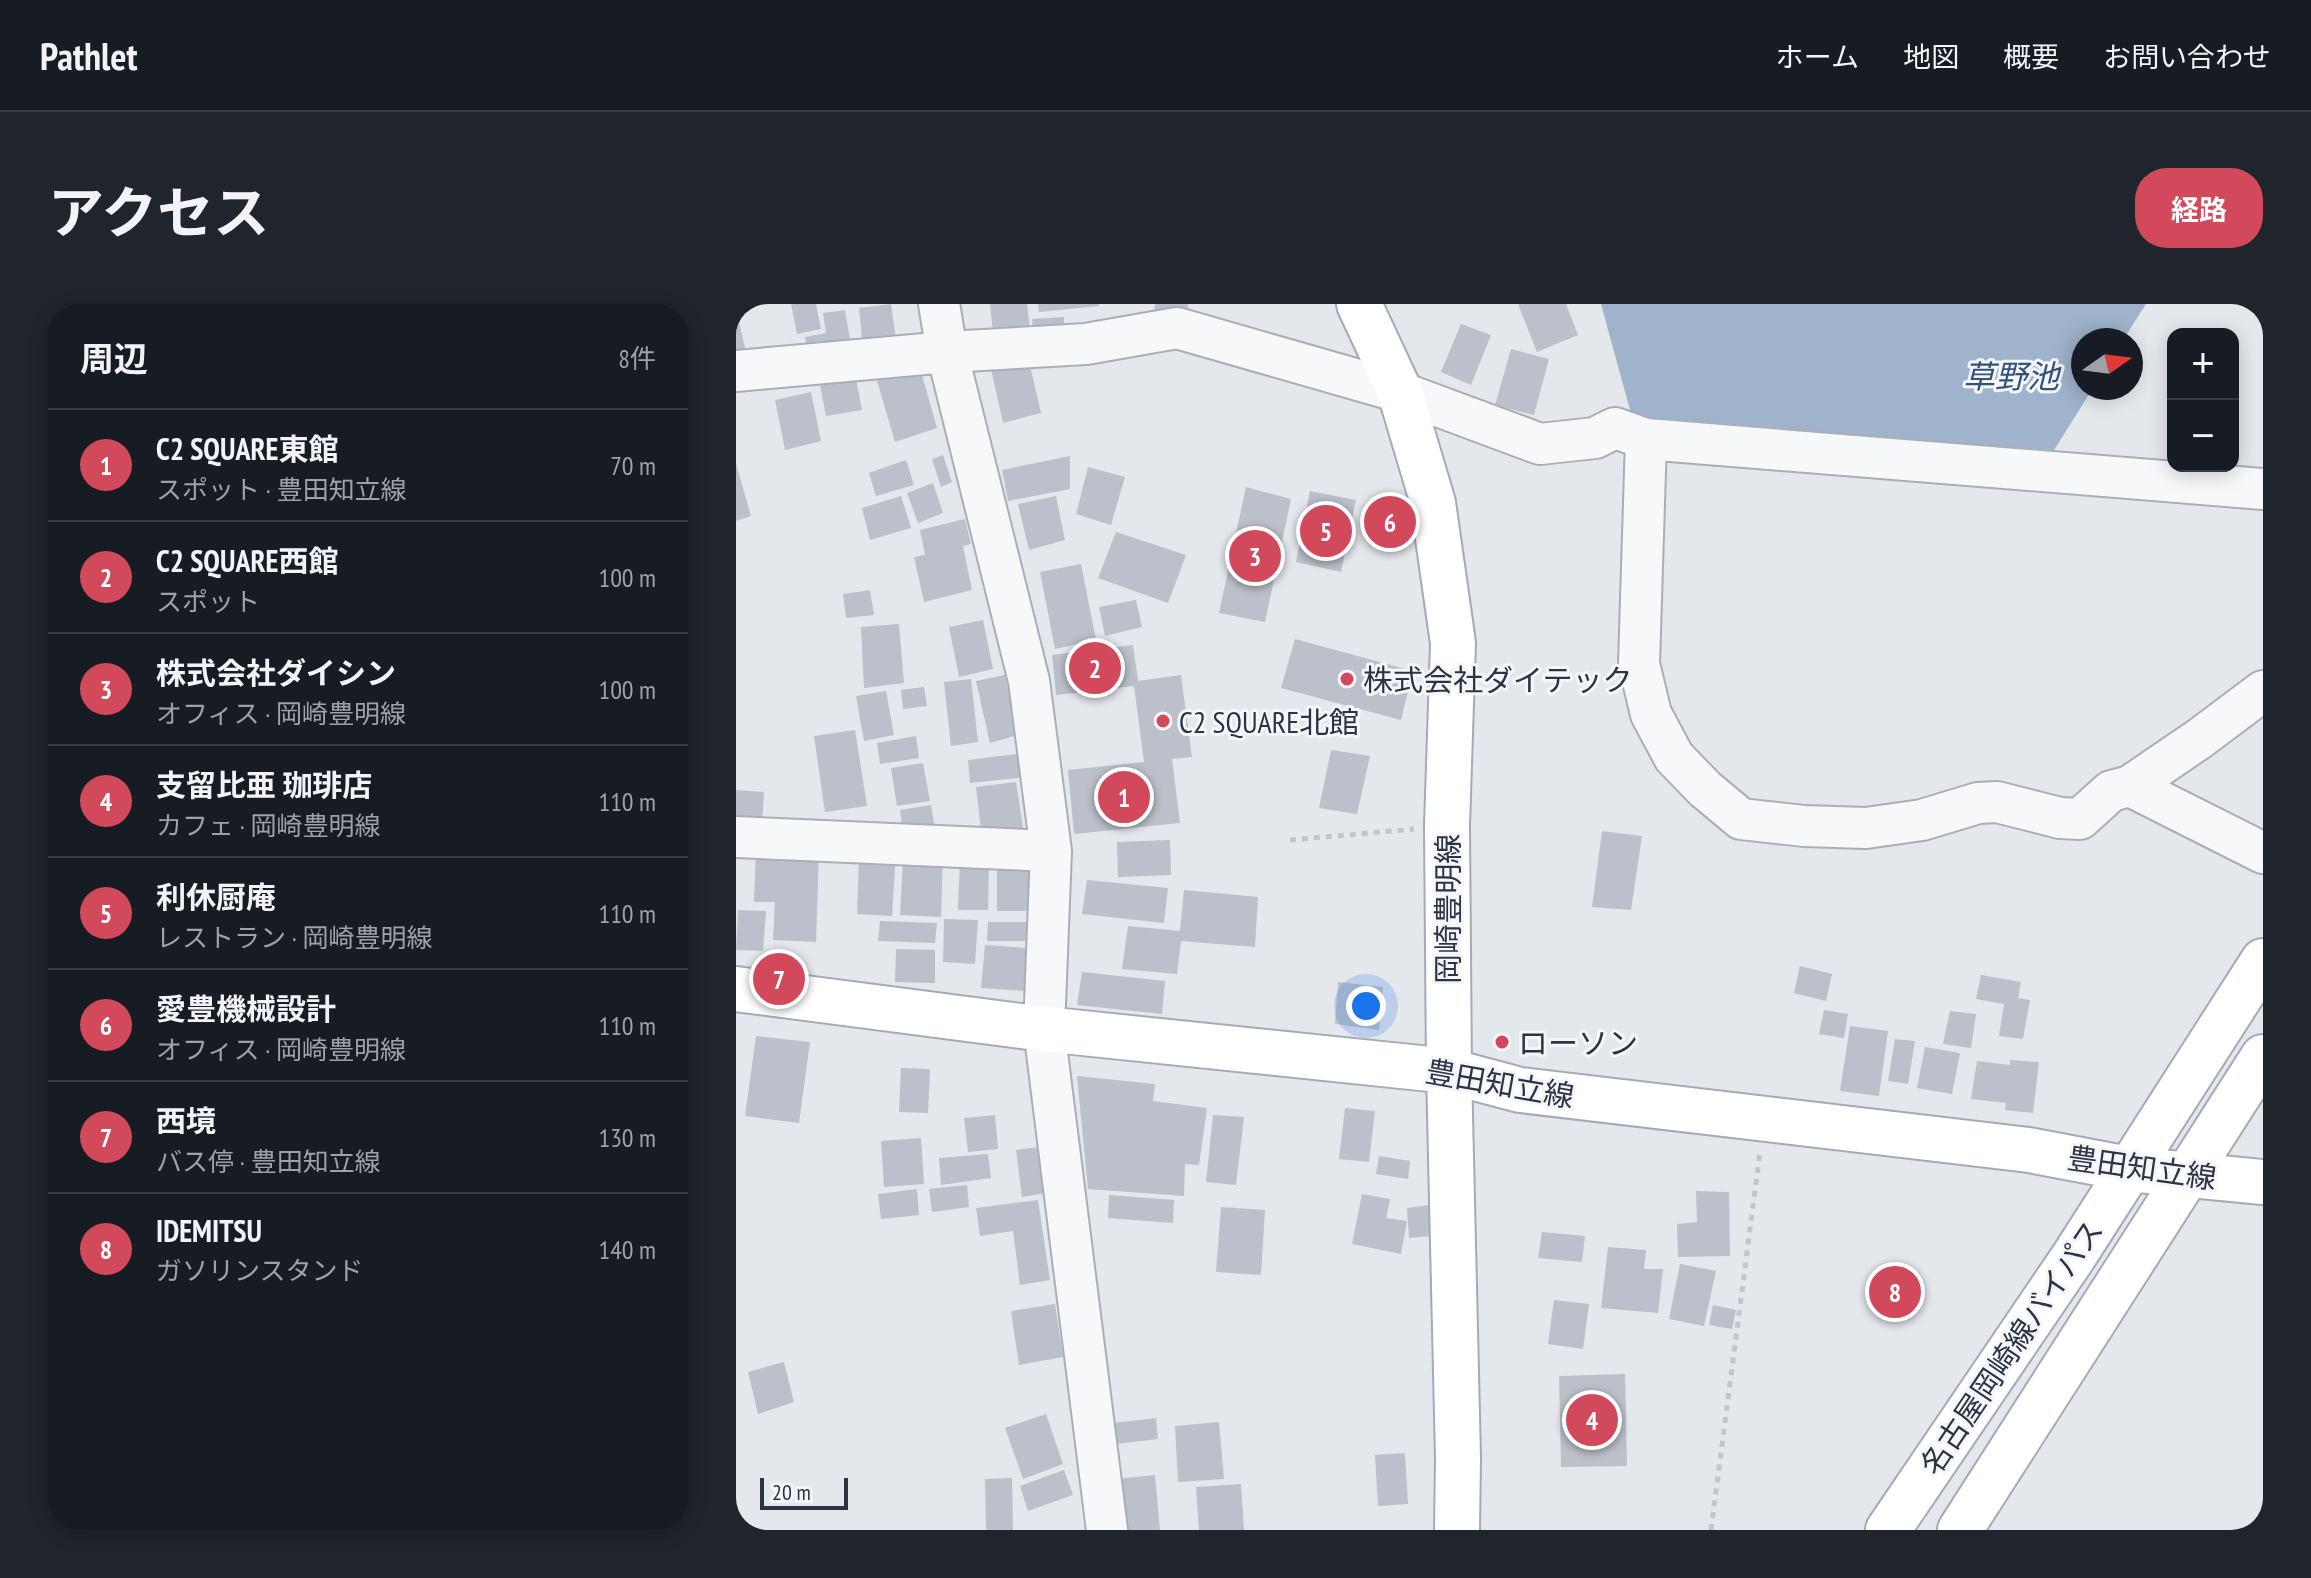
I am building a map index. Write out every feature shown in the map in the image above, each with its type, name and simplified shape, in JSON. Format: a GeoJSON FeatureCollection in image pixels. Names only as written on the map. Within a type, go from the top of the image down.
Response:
{"type":"FeatureCollection","features":[{"type":"Feature","properties":{"kind":"main road","name":"岡崎豊明線"},"geometry":{"type":"LineString","coordinates":[[1359,304],[1400,392],[1433,503],[1453,643],[1447,826],[1457,1530]]}},
{"type":"Feature","properties":{"kind":"main road","name":"名古屋岡崎線バイパス"},"geometry":{"type":"LineString","coordinates":[[1888,1530],[2074,1256],[2263,961]]}},
{"type":"Feature","properties":{"kind":"main road","name":"豊田知立線"},"geometry":{"type":"LineString","coordinates":[[736,989],[1044,1029],[1449,1071],[1520,1090],[2029,1150],[2129,1169],[2263,1182]]}},
{"type":"Feature","properties":{"kind":"main road","name":"名古屋岡崎線バイパス"},"geometry":{"type":"LineString","coordinates":[[1960,1530],[2263,1057]]}},
{"type":"Feature","properties":{"kind":"street"},"geometry":{"type":"LineString","coordinates":[[939,304],[947,352],[1029,681],[1051,851],[1044,1029],[1107,1530]]}},
{"type":"Feature","properties":{"kind":"street"},"geometry":{"type":"LineString","coordinates":[[736,371],[947,352],[1086,344],[1177,328],[1400,392],[1540,444],[1595,438],[1615,428],[1646,439],[2263,489]]}},
{"type":"Feature","properties":{"kind":"street"},"geometry":{"type":"LineString","coordinates":[[1646,439],[1639,664],[1651,714],[1674,757],[1741,819],[1804,826],[1866,828],[1922,820],[1978,803],[1997,802],[2060,818],[2080,819],[2111,791],[2130,786],[2263,691]]}},
{"type":"Feature","properties":{"kind":"street"},"geometry":{"type":"LineString","coordinates":[[2130,786],[2263,853]]}},
{"type":"Feature","properties":{"kind":"street"},"geometry":{"type":"LineString","coordinates":[[736,837],[1051,851]]}},
{"type":"Feature","properties":{"kind":"path"},"geometry":{"type":"LineString","coordinates":[[1290,840],[1447,826]]}},
{"type":"Feature","properties":{"kind":"path"},"geometry":{"type":"LineString","coordinates":[[1711,1530],[1763,1119]]}},
{"type":"Feature","properties":{"kind":"water","name":"草野池"},"geometry":{"type":"Polygon","coordinates":[[[1601,304],[2146,304],[2131,328],[2071,328],[2071,400],[2085,400],[2054,450],[1633,421],[1601,304]]]}},
{"type":"Feature","properties":{"kind":"building"},"geometry":{"type":"Polygon","coordinates":[[[791,304],[816,304],[821,329],[797,334],[791,304]]]}},
{"type":"Feature","properties":{"kind":"building"},"geometry":{"type":"Polygon","coordinates":[[[891,304],[897,346],[863,349],[859,308],[891,304]]]}},
{"type":"Feature","properties":{"kind":"building"},"geometry":{"type":"Polygon","coordinates":[[[990,304],[1027,304],[1031,338],[994,343],[990,304]]]}},
{"type":"Feature","properties":{"kind":"building"},"geometry":{"type":"Polygon","coordinates":[[[1038,304],[1099,304],[1099,306],[1039,312],[1038,304]]]}},
{"type":"Feature","properties":{"kind":"building"},"geometry":{"type":"Polygon","coordinates":[[[1155,304],[1188,304],[1187,319],[1154,318],[1155,304]]]}},
{"type":"Feature","properties":{"kind":"building"},"geometry":{"type":"Polygon","coordinates":[[[1518,304],[1566,304],[1578,335],[1537,352],[1518,304]]]}},
{"type":"Feature","properties":{"kind":"building"},"geometry":{"type":"Polygon","coordinates":[[[736,308],[746,352],[736,353],[736,308]]]}},
{"type":"Feature","properties":{"kind":"building"},"geometry":{"type":"Polygon","coordinates":[[[845,310],[852,351],[809,358],[805,337],[826,333],[823,313],[845,310]]]}},
{"type":"Feature","properties":{"kind":"building"},"geometry":{"type":"Polygon","coordinates":[[[1064,317],[1064,336],[1034,339],[1032,319],[1064,317]]]}},
{"type":"Feature","properties":{"kind":"building"},"geometry":{"type":"Polygon","coordinates":[[[1461,324],[1491,335],[1471,385],[1441,372],[1461,324]]]}},
{"type":"Feature","properties":{"kind":"building"},"geometry":{"type":"Polygon","coordinates":[[[1511,349],[1549,359],[1534,415],[1495,405],[1511,349]]]}},
{"type":"Feature","properties":{"kind":"building"},"geometry":{"type":"Polygon","coordinates":[[[918,361],[937,428],[895,442],[875,374],[918,361]]]}},
{"type":"Feature","properties":{"kind":"building"},"geometry":{"type":"Polygon","coordinates":[[[1029,361],[1041,413],[1003,423],[991,369],[1029,361]]]}},
{"type":"Feature","properties":{"kind":"building"},"geometry":{"type":"Polygon","coordinates":[[[854,368],[862,410],[826,416],[818,375],[854,368]]]}},
{"type":"Feature","properties":{"kind":"building"},"geometry":{"type":"Polygon","coordinates":[[[811,392],[821,441],[785,450],[775,400],[811,392]]]}},
{"type":"Feature","properties":{"kind":"building"},"geometry":{"type":"Polygon","coordinates":[[[943,455],[952,482],[941,487],[932,459],[943,455]]]}},
{"type":"Feature","properties":{"kind":"building"},"geometry":{"type":"Polygon","coordinates":[[[1070,456],[1070,489],[1008,501],[1002,470],[1070,456]]]}},
{"type":"Feature","properties":{"kind":"building"},"geometry":{"type":"Polygon","coordinates":[[[906,460],[914,485],[876,496],[869,473],[906,460]]]}},
{"type":"Feature","properties":{"kind":"building"},"geometry":{"type":"Polygon","coordinates":[[[736,464],[751,516],[736,521],[736,464]]]}},
{"type":"Feature","properties":{"kind":"building"},"geometry":{"type":"Polygon","coordinates":[[[1088,467],[1125,477],[1111,525],[1076,514],[1088,467]]]}},
{"type":"Feature","properties":{"kind":"building"},"geometry":{"type":"Polygon","coordinates":[[[933,483],[943,513],[918,523],[907,493],[933,483]]]}},
{"type":"Feature","properties":{"kind":"building"},"geometry":{"type":"Polygon","coordinates":[[[1246,487],[1291,499],[1265,622],[1219,613],[1246,487]]]}},
{"type":"Feature","properties":{"kind":"building"},"geometry":{"type":"Polygon","coordinates":[[[1310,491],[1356,500],[1341,572],[1296,562],[1310,491]]]}},
{"type":"Feature","properties":{"kind":"building"},"geometry":{"type":"Polygon","coordinates":[[[901,496],[911,528],[870,540],[862,508],[901,496]]]}},
{"type":"Feature","properties":{"kind":"building"},"geometry":{"type":"Polygon","coordinates":[[[1056,496],[1065,540],[1029,550],[1018,504],[1056,496]]]}},
{"type":"Feature","properties":{"kind":"building"},"geometry":{"type":"Polygon","coordinates":[[[1375,502],[1410,511],[1403,540],[1370,532],[1375,502]]]}},
{"type":"Feature","properties":{"kind":"building"},"geometry":{"type":"Polygon","coordinates":[[[965,519],[971,544],[963,546],[972,590],[924,602],[914,557],[925,555],[920,530],[965,519]]]}},
{"type":"Feature","properties":{"kind":"building"},"geometry":{"type":"Polygon","coordinates":[[[1116,532],[1186,555],[1168,603],[1098,578],[1116,532]]]}},
{"type":"Feature","properties":{"kind":"building"},"geometry":{"type":"Polygon","coordinates":[[[1081,564],[1096,640],[1055,649],[1040,572],[1081,564]]]}},
{"type":"Feature","properties":{"kind":"building"},"geometry":{"type":"Polygon","coordinates":[[[870,590],[874,615],[846,618],[843,594],[870,590]]]}},
{"type":"Feature","properties":{"kind":"building"},"geometry":{"type":"Polygon","coordinates":[[[1136,600],[1142,627],[1105,636],[1099,607],[1136,600]]]}},
{"type":"Feature","properties":{"kind":"building"},"geometry":{"type":"Polygon","coordinates":[[[983,620],[993,669],[959,677],[949,627],[983,620]]]}},
{"type":"Feature","properties":{"kind":"building"},"geometry":{"type":"Polygon","coordinates":[[[899,624],[904,683],[864,688],[861,627],[899,624]]]}},
{"type":"Feature","properties":{"kind":"building","name":"株式会社ダイテック"},"geometry":{"type":"Polygon","coordinates":[[[1295,639],[1413,671],[1401,720],[1281,688],[1295,639]]]}},
{"type":"Feature","properties":{"kind":"building"},"geometry":{"type":"Polygon","coordinates":[[[1133,645],[1138,681],[1181,675],[1192,757],[1172,759],[1180,823],[1074,834],[1068,770],[1144,762],[1134,686],[1056,695],[1052,655],[1133,645]]]}},
{"type":"Feature","properties":{"kind":"building"},"geometry":{"type":"Polygon","coordinates":[[[1005,675],[1018,735],[990,743],[976,681],[1005,675]]]}},
{"type":"Feature","properties":{"kind":"building"},"geometry":{"type":"Polygon","coordinates":[[[971,679],[978,742],[951,746],[944,682],[971,679]]]}},
{"type":"Feature","properties":{"kind":"building"},"geometry":{"type":"Polygon","coordinates":[[[924,687],[927,706],[903,709],[901,690],[924,687]]]}},
{"type":"Feature","properties":{"kind":"building"},"geometry":{"type":"Polygon","coordinates":[[[886,691],[894,735],[864,741],[856,696],[886,691]]]}},
{"type":"Feature","properties":{"kind":"building"},"geometry":{"type":"Polygon","coordinates":[[[855,730],[867,806],[825,812],[814,736],[855,730]]]}},
{"type":"Feature","properties":{"kind":"building"},"geometry":{"type":"Polygon","coordinates":[[[916,736],[919,758],[880,764],[877,743],[916,736]]]}},
{"type":"Feature","properties":{"kind":"building"},"geometry":{"type":"Polygon","coordinates":[[[1331,750],[1370,756],[1357,814],[1319,808],[1331,750]]]}},
{"type":"Feature","properties":{"kind":"building"},"geometry":{"type":"Polygon","coordinates":[[[1024,753],[1027,777],[970,783],[968,760],[1024,753]]]}},
{"type":"Feature","properties":{"kind":"building"},"geometry":{"type":"Polygon","coordinates":[[[923,763],[930,801],[897,806],[891,768],[923,763]]]}},
{"type":"Feature","properties":{"kind":"building"},"geometry":{"type":"Polygon","coordinates":[[[1016,782],[1024,834],[982,839],[976,787],[1016,782]]]}},
{"type":"Feature","properties":{"kind":"building"},"geometry":{"type":"Polygon","coordinates":[[[736,790],[764,792],[762,828],[736,825],[736,790]]]}},
{"type":"Feature","properties":{"kind":"building"},"geometry":{"type":"Polygon","coordinates":[[[931,805],[936,835],[904,840],[900,810],[931,805]]]}},
{"type":"Feature","properties":{"kind":"building"},"geometry":{"type":"Polygon","coordinates":[[[1602,831],[1642,836],[1631,910],[1592,907],[1602,831]]]}},
{"type":"Feature","properties":{"kind":"building"},"geometry":{"type":"Polygon","coordinates":[[[1170,840],[1171,875],[1118,877],[1117,842],[1170,840]]]}},
{"type":"Feature","properties":{"kind":"building"},"geometry":{"type":"Polygon","coordinates":[[[756,850],[819,851],[816,942],[773,940],[775,902],[754,902],[756,850]]]}},
{"type":"Feature","properties":{"kind":"building"},"geometry":{"type":"Polygon","coordinates":[[[859,853],[896,853],[892,916],[857,914],[859,853]]]}},
{"type":"Feature","properties":{"kind":"building"},"geometry":{"type":"Polygon","coordinates":[[[903,856],[943,857],[941,917],[900,915],[903,856]]]}},
{"type":"Feature","properties":{"kind":"building"},"geometry":{"type":"Polygon","coordinates":[[[960,859],[989,859],[988,910],[958,910],[960,859]]]}},
{"type":"Feature","properties":{"kind":"building"},"geometry":{"type":"Polygon","coordinates":[[[997,864],[1033,864],[1033,911],[997,911],[997,864]]]}},
{"type":"Feature","properties":{"kind":"building"},"geometry":{"type":"Polygon","coordinates":[[[1087,880],[1168,888],[1164,923],[1082,914],[1087,880]]]}},
{"type":"Feature","properties":{"kind":"building"},"geometry":{"type":"Polygon","coordinates":[[[1184,890],[1258,897],[1255,947],[1181,941],[1177,974],[1122,969],[1128,926],[1180,931],[1184,890]]]}},
{"type":"Feature","properties":{"kind":"building"},"geometry":{"type":"Polygon","coordinates":[[[738,910],[766,911],[763,951],[736,950],[738,910]]]}},
{"type":"Feature","properties":{"kind":"building"},"geometry":{"type":"Polygon","coordinates":[[[944,919],[978,920],[975,964],[943,962],[944,919]]]}},
{"type":"Feature","properties":{"kind":"building"},"geometry":{"type":"Polygon","coordinates":[[[880,921],[937,923],[935,943],[878,941],[880,921]]]}},
{"type":"Feature","properties":{"kind":"building"},"geometry":{"type":"Polygon","coordinates":[[[988,922],[1042,922],[1043,941],[987,941],[988,922]]]}},
{"type":"Feature","properties":{"kind":"building"},"geometry":{"type":"Polygon","coordinates":[[[985,945],[1041,949],[1040,992],[981,988],[985,945]]]}},
{"type":"Feature","properties":{"kind":"building"},"geometry":{"type":"Polygon","coordinates":[[[896,949],[935,950],[935,983],[895,982],[896,949]]]}},
{"type":"Feature","properties":{"kind":"building"},"geometry":{"type":"Polygon","coordinates":[[[1800,966],[1832,974],[1826,1001],[1794,993],[1800,966]]]}},
{"type":"Feature","properties":{"kind":"building"},"geometry":{"type":"Polygon","coordinates":[[[1082,972],[1165,981],[1162,1014],[1077,1005],[1082,972]]]}},
{"type":"Feature","properties":{"kind":"building"},"geometry":{"type":"Polygon","coordinates":[[[1981,975],[2021,982],[2018,998],[2030,1000],[2023,1039],[1999,1036],[2004,1004],[1976,999],[1981,975]]]}},
{"type":"Feature","properties":{"kind":"building"},"geometry":{"type":"Polygon","coordinates":[[[1338,982],[1383,987],[1379,1030],[1335,1024],[1338,982]]]}},
{"type":"Feature","properties":{"kind":"building"},"geometry":{"type":"Polygon","coordinates":[[[1824,1010],[1848,1014],[1844,1038],[1819,1034],[1824,1010]]]}},
{"type":"Feature","properties":{"kind":"building"},"geometry":{"type":"Polygon","coordinates":[[[1950,1011],[1976,1014],[1971,1048],[1943,1044],[1950,1011]]]}},
{"type":"Feature","properties":{"kind":"building"},"geometry":{"type":"Polygon","coordinates":[[[1850,1026],[1888,1031],[1879,1096],[1840,1091],[1850,1026]]]}},
{"type":"Feature","properties":{"kind":"building"},"geometry":{"type":"Polygon","coordinates":[[[756,1036],[810,1042],[799,1123],[745,1116],[756,1036]]]}},
{"type":"Feature","properties":{"kind":"building"},"geometry":{"type":"Polygon","coordinates":[[[1895,1039],[1915,1041],[1908,1084],[1888,1081],[1895,1039]]]}},
{"type":"Feature","properties":{"kind":"building"},"geometry":{"type":"Polygon","coordinates":[[[1925,1047],[1960,1053],[1952,1094],[1917,1088],[1925,1047]]]}},
{"type":"Feature","properties":{"kind":"building"},"geometry":{"type":"Polygon","coordinates":[[[2010,1060],[2039,1062],[2033,1113],[2005,1110],[2006,1103],[1971,1099],[1977,1061],[2010,1065],[2010,1060]]]}},
{"type":"Feature","properties":{"kind":"building"},"geometry":{"type":"Polygon","coordinates":[[[901,1068],[930,1069],[928,1113],[899,1112],[901,1068]]]}},
{"type":"Feature","properties":{"kind":"building"},"geometry":{"type":"Polygon","coordinates":[[[1077,1076],[1155,1084],[1153,1101],[1207,1108],[1199,1165],[1185,1164],[1184,1196],[1088,1189],[1077,1076]]]}},
{"type":"Feature","properties":{"kind":"building"},"geometry":{"type":"Polygon","coordinates":[[[1345,1108],[1375,1111],[1369,1162],[1339,1159],[1345,1108]]]}},
{"type":"Feature","properties":{"kind":"building"},"geometry":{"type":"Polygon","coordinates":[[[995,1115],[998,1149],[968,1152],[964,1118],[995,1115]]]}},
{"type":"Feature","properties":{"kind":"building"},"geometry":{"type":"Polygon","coordinates":[[[1213,1115],[1244,1117],[1236,1185],[1206,1182],[1213,1115]]]}},
{"type":"Feature","properties":{"kind":"building"},"geometry":{"type":"Polygon","coordinates":[[[921,1138],[924,1184],[884,1187],[881,1141],[921,1138]]]}},
{"type":"Feature","properties":{"kind":"building"},"geometry":{"type":"Polygon","coordinates":[[[1055,1145],[1061,1191],[1022,1197],[1016,1150],[1055,1145]]]}},
{"type":"Feature","properties":{"kind":"building"},"geometry":{"type":"Polygon","coordinates":[[[988,1154],[991,1178],[941,1185],[939,1158],[988,1154]]]}},
{"type":"Feature","properties":{"kind":"building"},"geometry":{"type":"Polygon","coordinates":[[[1379,1156],[1410,1161],[1408,1179],[1376,1174],[1379,1156]]]}},
{"type":"Feature","properties":{"kind":"building"},"geometry":{"type":"Polygon","coordinates":[[[967,1185],[969,1207],[932,1212],[929,1189],[967,1185]]]}},
{"type":"Feature","properties":{"kind":"building"},"geometry":{"type":"Polygon","coordinates":[[[917,1189],[919,1215],[881,1219],[878,1194],[917,1189]]]}},
{"type":"Feature","properties":{"kind":"building"},"geometry":{"type":"Polygon","coordinates":[[[1696,1191],[1729,1192],[1730,1256],[1678,1257],[1677,1224],[1697,1222],[1696,1191]]]}},
{"type":"Feature","properties":{"kind":"building"},"geometry":{"type":"Polygon","coordinates":[[[1362,1194],[1390,1199],[1386,1218],[1407,1221],[1401,1254],[1352,1244],[1362,1194]]]}},
{"type":"Feature","properties":{"kind":"building"},"geometry":{"type":"Polygon","coordinates":[[[1109,1195],[1174,1200],[1173,1223],[1108,1218],[1109,1195]]]}},
{"type":"Feature","properties":{"kind":"building"},"geometry":{"type":"Polygon","coordinates":[[[1038,1200],[1050,1280],[1020,1285],[1013,1231],[980,1236],[976,1208],[1038,1200]]]}},
{"type":"Feature","properties":{"kind":"building"},"geometry":{"type":"Polygon","coordinates":[[[1429,1205],[1432,1236],[1409,1238],[1407,1208],[1429,1205]]]}},
{"type":"Feature","properties":{"kind":"building"},"geometry":{"type":"Polygon","coordinates":[[[1221,1207],[1265,1210],[1261,1275],[1216,1272],[1221,1207]]]}},
{"type":"Feature","properties":{"kind":"building"},"geometry":{"type":"Polygon","coordinates":[[[1542,1232],[1585,1236],[1582,1262],[1538,1258],[1542,1232]]]}},
{"type":"Feature","properties":{"kind":"building"},"geometry":{"type":"Polygon","coordinates":[[[1608,1247],[1646,1250],[1644,1269],[1663,1269],[1658,1313],[1601,1308],[1608,1247]]]}},
{"type":"Feature","properties":{"kind":"building"},"geometry":{"type":"Polygon","coordinates":[[[1680,1264],[1716,1271],[1704,1326],[1669,1319],[1680,1264]]]}},
{"type":"Feature","properties":{"kind":"building"},"geometry":{"type":"Polygon","coordinates":[[[1554,1300],[1589,1304],[1583,1349],[1548,1344],[1554,1300]]]}},
{"type":"Feature","properties":{"kind":"building"},"geometry":{"type":"Polygon","coordinates":[[[1055,1304],[1063,1357],[1019,1365],[1011,1311],[1055,1304]]]}},
{"type":"Feature","properties":{"kind":"building"},"geometry":{"type":"Polygon","coordinates":[[[1713,1305],[1736,1310],[1732,1329],[1709,1325],[1713,1305]]]}},
{"type":"Feature","properties":{"kind":"building"},"geometry":{"type":"Polygon","coordinates":[[[784,1362],[794,1402],[758,1414],[748,1372],[784,1362]]]}},
{"type":"Feature","properties":{"kind":"building"},"geometry":{"type":"Polygon","coordinates":[[[1625,1374],[1627,1466],[1561,1467],[1559,1376],[1625,1374]]]}},
{"type":"Feature","properties":{"kind":"building"},"geometry":{"type":"Polygon","coordinates":[[[1046,1414],[1063,1464],[1023,1479],[1005,1428],[1046,1414]]]}},
{"type":"Feature","properties":{"kind":"building"},"geometry":{"type":"Polygon","coordinates":[[[1156,1418],[1158,1439],[1115,1444],[1113,1423],[1156,1418]]]}},
{"type":"Feature","properties":{"kind":"building"},"geometry":{"type":"Polygon","coordinates":[[[1219,1422],[1224,1479],[1178,1482],[1175,1426],[1219,1422]]]}},
{"type":"Feature","properties":{"kind":"building"},"geometry":{"type":"Polygon","coordinates":[[[1405,1453],[1408,1504],[1378,1506],[1375,1455],[1405,1453]]]}},
{"type":"Feature","properties":{"kind":"building"},"geometry":{"type":"Polygon","coordinates":[[[1064,1470],[1073,1495],[1028,1511],[1020,1486],[1064,1470]]]}},
{"type":"Feature","properties":{"kind":"building"},"geometry":{"type":"Polygon","coordinates":[[[1155,1475],[1160,1530],[1120,1530],[1115,1479],[1155,1475]]]}},
{"type":"Feature","properties":{"kind":"building"},"geometry":{"type":"Polygon","coordinates":[[[1012,1478],[1013,1530],[986,1530],[985,1479],[1012,1478]]]}},
{"type":"Feature","properties":{"kind":"building"},"geometry":{"type":"Polygon","coordinates":[[[1241,1484],[1244,1530],[1199,1530],[1196,1487],[1241,1484]]]}},
{"type":"Feature","properties":{"kind":"place","name":"愛豊機械設計"},"geometry":{"type":"Point","coordinates":[1390,522]}},
{"type":"Feature","properties":{"kind":"place","name":"利休厨庵"},"geometry":{"type":"Point","coordinates":[1326,531]}},
{"type":"Feature","properties":{"kind":"place","name":"株式会社ダイシン"},"geometry":{"type":"Point","coordinates":[1255,556]}},
{"type":"Feature","properties":{"kind":"place","name":"C2 SQUARE西館"},"geometry":{"type":"Point","coordinates":[1095,668]}},
{"type":"Feature","properties":{"kind":"place","name":"株式会社ダイテック"},"geometry":{"type":"Point","coordinates":[1347,679]}},
{"type":"Feature","properties":{"kind":"place","name":"C2 SQUARE北館"},"geometry":{"type":"Point","coordinates":[1163,721]}},
{"type":"Feature","properties":{"kind":"place","name":"C2 SQUARE東館"},"geometry":{"type":"Point","coordinates":[1124,797]}},
{"type":"Feature","properties":{"kind":"place","name":"西境"},"geometry":{"type":"Point","coordinates":[779,979]}},
{"type":"Feature","properties":{"kind":"place","name":"ローソン"},"geometry":{"type":"Point","coordinates":[1502,1042]}},
{"type":"Feature","properties":{"kind":"place","name":"IDEMITSU"},"geometry":{"type":"Point","coordinates":[1895,1292]}},
{"type":"Feature","properties":{"kind":"place","name":"支留比亜 珈琲店"},"geometry":{"type":"Point","coordinates":[1592,1420]}}]}
